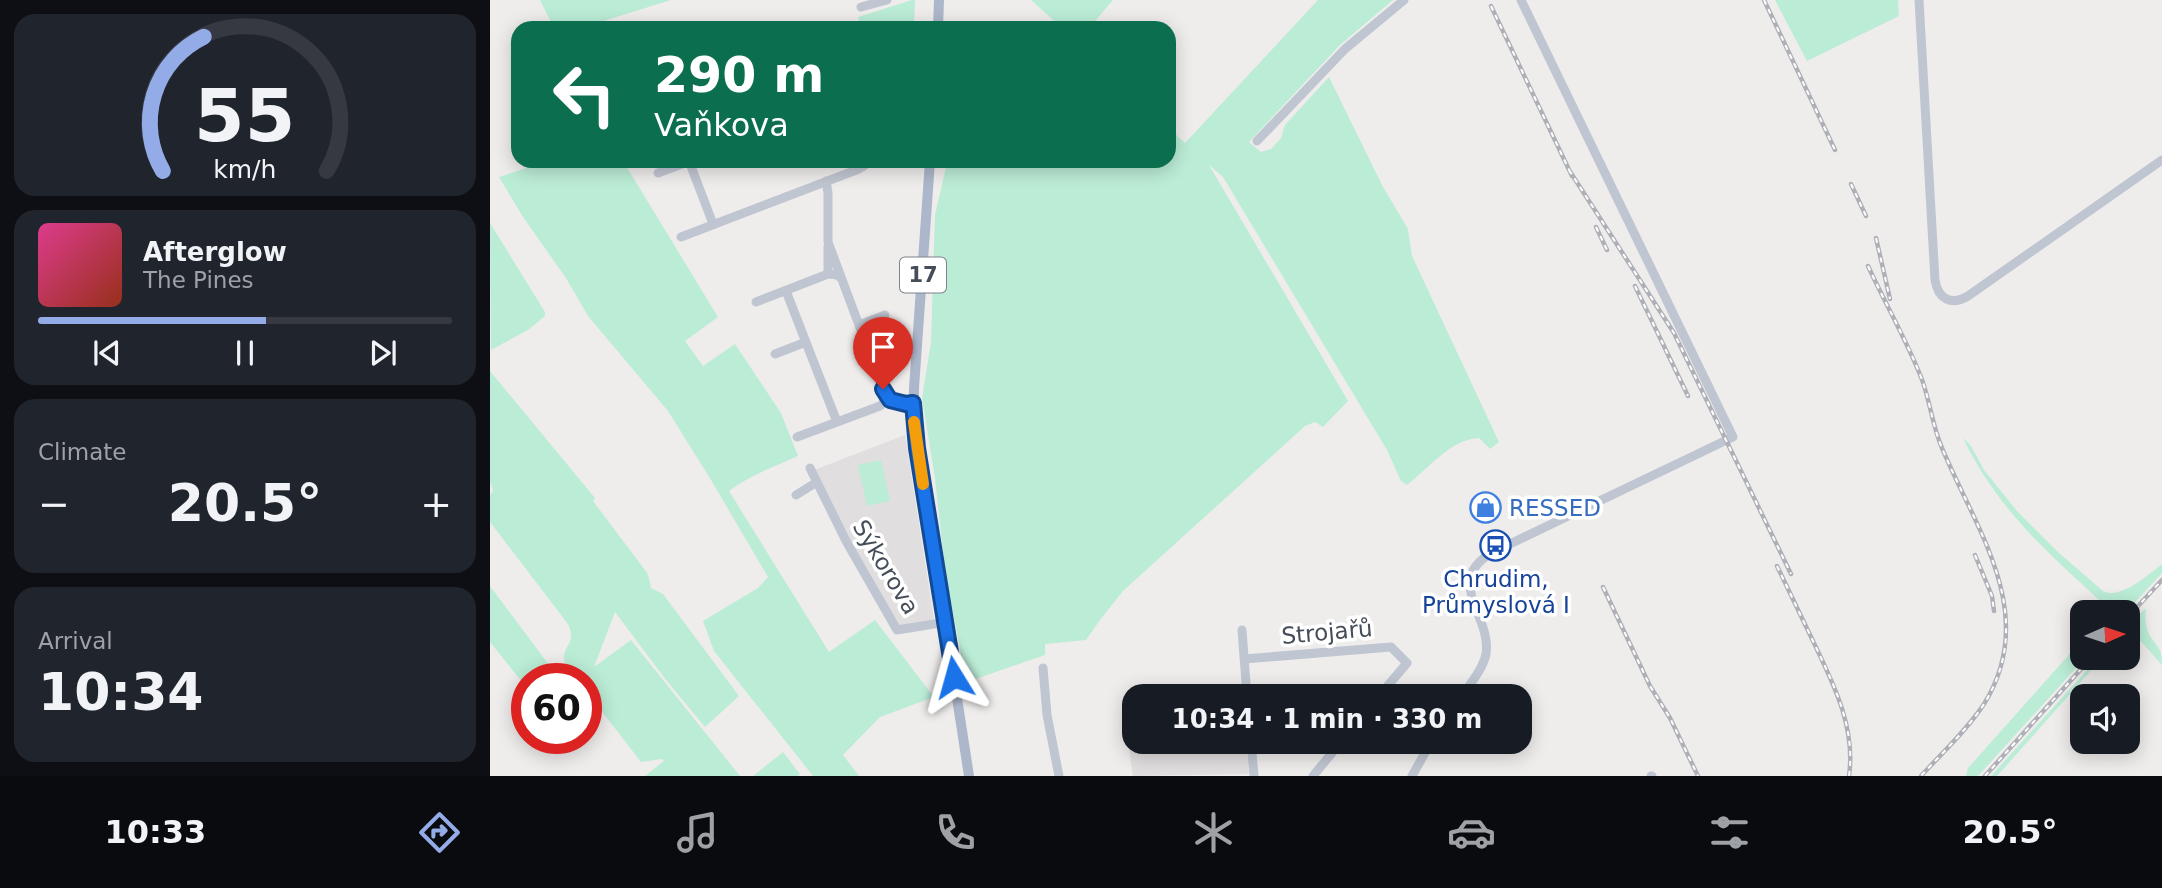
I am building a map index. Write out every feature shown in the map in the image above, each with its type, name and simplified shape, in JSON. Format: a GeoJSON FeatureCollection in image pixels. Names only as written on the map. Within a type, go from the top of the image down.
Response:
{"type":"FeatureCollection","features":[{"type":"Feature","properties":{"kind":"main road"},"geometry":{"type":"LineString","coordinates":[[938,21],[939,0]]}},
{"type":"Feature","properties":{"kind":"main road","name":"17"},"geometry":{"type":"LineString","coordinates":[[929,168],[910,404],[970,776]]}},
{"type":"Feature","properties":{"kind":"street"},"geometry":{"type":"LineString","coordinates":[[861,7],[887,0]]}},
{"type":"Feature","properties":{"kind":"street"},"geometry":{"type":"LineString","coordinates":[[1257,141],[1327,66],[1404,0]]}},
{"type":"Feature","properties":{"kind":"street"},"geometry":{"type":"LineString","coordinates":[[1470,684],[1486,654],[1485,636],[1469,589],[1472,575],[1481,560],[1733,437],[1521,0]]}},
{"type":"Feature","properties":{"kind":"street"},"geometry":{"type":"LineString","coordinates":[[1919,0],[1935,280],[1944,299],[1956,302],[1968,296],[2162,160]]}},
{"type":"Feature","properties":{"kind":"street"},"geometry":{"type":"LineString","coordinates":[[658,173],[671,168]]}},
{"type":"Feature","properties":{"kind":"street"},"geometry":{"type":"LineString","coordinates":[[693,168],[713,224]]}},
{"type":"Feature","properties":{"kind":"street"},"geometry":{"type":"LineString","coordinates":[[681,237],[859,168]]}},
{"type":"Feature","properties":{"kind":"street"},"geometry":{"type":"LineString","coordinates":[[826,181],[828,274]]}},
{"type":"Feature","properties":{"kind":"street"},"geometry":{"type":"LineString","coordinates":[[828,242],[885,395],[880,406]]}},
{"type":"Feature","properties":{"kind":"street"},"geometry":{"type":"LineString","coordinates":[[756,302],[828,274],[838,275],[842,279]]}},
{"type":"Feature","properties":{"kind":"street"},"geometry":{"type":"LineString","coordinates":[[786,291],[837,422]]}},
{"type":"Feature","properties":{"kind":"street"},"geometry":{"type":"LineString","coordinates":[[859,325],[885,315]]}},
{"type":"Feature","properties":{"kind":"street"},"geometry":{"type":"LineString","coordinates":[[775,354],[806,342]]}},
{"type":"Feature","properties":{"kind":"street"},"geometry":{"type":"LineString","coordinates":[[885,395],[892,401],[910,404]]}},
{"type":"Feature","properties":{"kind":"street"},"geometry":{"type":"LineString","coordinates":[[797,437],[880,406],[910,404]]}},
{"type":"Feature","properties":{"kind":"street","name":"Sýkorova"},"geometry":{"type":"LineString","coordinates":[[810,468],[846,541],[897,630],[946,622]]}},
{"type":"Feature","properties":{"kind":"street"},"geometry":{"type":"LineString","coordinates":[[796,495],[817,482]]}},
{"type":"Feature","properties":{"kind":"street"},"geometry":{"type":"LineString","coordinates":[[1242,630],[1246,684]]}},
{"type":"Feature","properties":{"kind":"street","name":"Strojařů"},"geometry":{"type":"LineString","coordinates":[[1244,659],[1389,647],[1395,649],[1407,663],[1389,684]]}},
{"type":"Feature","properties":{"kind":"street"},"geometry":{"type":"LineString","coordinates":[[1043,668],[1047,715],[1059,776]]}},
{"type":"Feature","properties":{"kind":"street"},"geometry":{"type":"LineString","coordinates":[[1252,754],[1254,776]]}},
{"type":"Feature","properties":{"kind":"street"},"geometry":{"type":"LineString","coordinates":[[1313,776],[1331,754]]}},
{"type":"Feature","properties":{"kind":"street"},"geometry":{"type":"LineString","coordinates":[[1412,776],[1424,754]]}},
{"type":"Feature","properties":{"kind":"shaded area"},"geometry":{"type":"Polygon","coordinates":[[[905,435],[934,619],[899,626],[849,540],[814,470],[905,435]]]}},
{"type":"Feature","properties":{"kind":"shaded area"},"geometry":{"type":"Polygon","coordinates":[[[1130,754],[1247,754],[1249,774],[1133,776],[1130,754]]]}},
{"type":"Feature","properties":{"kind":"green space"},"geometry":{"type":"Polygon","coordinates":[[[540,0],[671,0],[604,21],[550,21],[540,0]]]}},
{"type":"Feature","properties":{"kind":"green space"},"geometry":{"type":"Polygon","coordinates":[[[915,0],[914,21],[859,21],[858,17],[915,0]]]}},
{"type":"Feature","properties":{"kind":"green space"},"geometry":{"type":"Polygon","coordinates":[[[1031,0],[1113,0],[1095,21],[1054,21],[1031,0]]]}},
{"type":"Feature","properties":{"kind":"green space"},"geometry":{"type":"Polygon","coordinates":[[[1318,0],[1393,0],[1340,45],[1249,142],[1261,152],[1271,149],[1281,138],[1285,125],[1329,77],[1383,187],[1408,229],[1412,256],[1499,442],[1490,449],[1479,438],[1469,440],[1449,449],[1407,485],[1401,481],[1387,450],[1223,177],[1209,165],[1348,401],[1323,427],[1315,422],[1305,426],[1123,591],[1086,640],[1045,644],[1045,655],[964,683],[946,580],[935,478],[922,398],[931,342],[935,215],[946,168],[1176,168],[1176,135],[1185,143],[1318,0]]]}},
{"type":"Feature","properties":{"kind":"green space"},"geometry":{"type":"Polygon","coordinates":[[[1775,0],[1898,0],[1899,16],[1807,61],[1775,0]]]}},
{"type":"Feature","properties":{"kind":"green space"},"geometry":{"type":"Polygon","coordinates":[[[527,168],[627,168],[718,317],[685,341],[703,366],[735,344],[781,413],[798,456],[729,491],[829,652],[875,620],[934,697],[880,717],[843,755],[859,776],[813,776],[714,651],[703,621],[758,588],[768,577],[668,411],[588,316],[499,177],[527,168]]]}},
{"type":"Feature","properties":{"kind":"green space"},"geometry":{"type":"Polygon","coordinates":[[[490,223],[545,312],[545,316],[528,330],[491,350],[490,223]]]}},
{"type":"Feature","properties":{"kind":"green space"},"geometry":{"type":"Polygon","coordinates":[[[490,371],[595,498],[593,501],[648,574],[651,588],[663,594],[739,696],[705,727],[615,612],[596,663],[566,663],[564,654],[571,636],[568,624],[490,522],[490,496],[493,490],[490,482],[490,371]]]}},
{"type":"Feature","properties":{"kind":"green space"},"geometry":{"type":"Polygon","coordinates":[[[1963,438],[1971,446],[1984,470],[2017,511],[2059,553],[2103,591],[2110,593],[2125,589],[2162,564],[2162,573],[2137,600],[2099,600],[2048,552],[2011,512],[1978,465],[1963,438]]]}},
{"type":"Feature","properties":{"kind":"green space"},"geometry":{"type":"Polygon","coordinates":[[[881,460],[890,501],[867,506],[858,465],[881,460]]]}},
{"type":"Feature","properties":{"kind":"green space"},"geometry":{"type":"Polygon","coordinates":[[[490,586],[548,663],[511,663],[511,668],[490,642],[490,586]]]}},
{"type":"Feature","properties":{"kind":"green space"},"geometry":{"type":"Polygon","coordinates":[[[2146,608],[2147,629],[2160,650],[2162,665],[2140,640],[2140,613],[2146,608]]]}},
{"type":"Feature","properties":{"kind":"green space"},"geometry":{"type":"Polygon","coordinates":[[[631,640],[740,776],[645,776],[664,761],[641,762],[602,712],[602,663],[599,663],[631,640]]]}},
{"type":"Feature","properties":{"kind":"green space"},"geometry":{"type":"Polygon","coordinates":[[[2070,653],[2070,670],[2074,670],[1978,776],[1966,776],[1968,768],[2070,653]]]}},
{"type":"Feature","properties":{"kind":"green space"},"geometry":{"type":"Polygon","coordinates":[[[2087,670],[2091,670],[2079,684],[2074,684],[2087,670]]]}},
{"type":"Feature","properties":{"kind":"green space"},"geometry":{"type":"Polygon","coordinates":[[[2070,689],[2070,694],[1997,776],[1991,776],[2070,689]]]}},
{"type":"Feature","properties":{"kind":"green space"},"geometry":{"type":"Polygon","coordinates":[[[783,752],[800,774],[798,776],[753,776],[783,752]]]}},
{"type":"Feature","properties":{"kind":"railway"},"geometry":{"type":"LineString","coordinates":[[1764,0],[1835,150]]}},
{"type":"Feature","properties":{"kind":"railway"},"geometry":{"type":"LineString","coordinates":[[1491,6],[1572,176]]}},
{"type":"Feature","properties":{"kind":"railway"},"geometry":{"type":"LineString","coordinates":[[1569,170],[1674,333],[1791,574]]}},
{"type":"Feature","properties":{"kind":"railway"},"geometry":{"type":"LineString","coordinates":[[1851,184],[1866,216]]}},
{"type":"Feature","properties":{"kind":"railway"},"geometry":{"type":"LineString","coordinates":[[1596,227],[1607,250]]}},
{"type":"Feature","properties":{"kind":"railway"},"geometry":{"type":"LineString","coordinates":[[1876,238],[1890,299]]}},
{"type":"Feature","properties":{"kind":"railway"},"geometry":{"type":"LineString","coordinates":[[1868,266],[1921,377],[1939,439],[1997,573],[2004,605],[2006,638],[2000,671],[1984,704],[1921,776]]}},
{"type":"Feature","properties":{"kind":"railway"},"geometry":{"type":"LineString","coordinates":[[1635,286],[1688,396]]}},
{"type":"Feature","properties":{"kind":"railway"},"geometry":{"type":"LineString","coordinates":[[1975,555],[1992,596],[1994,611]]}},
{"type":"Feature","properties":{"kind":"railway"},"geometry":{"type":"LineString","coordinates":[[1777,566],[1841,706],[1849,740],[1849,776]]}},
{"type":"Feature","properties":{"kind":"railway"},"geometry":{"type":"LineString","coordinates":[[2140,604],[2162,580]]}},
{"type":"Feature","properties":{"kind":"railway"},"geometry":{"type":"LineString","coordinates":[[1603,587],[1650,686],[1670,718],[1698,776]]}},
{"type":"Feature","properties":{"kind":"railway"},"geometry":{"type":"LineString","coordinates":[[1985,776],[2080,670]]}},
{"type":"Feature","properties":{"kind":"slow traffic"},"geometry":{"type":"LineString","coordinates":[[914,422],[923,484]]}},
{"type":"Feature","properties":{"kind":"place","name":"RESSED"},"geometry":{"type":"Point","coordinates":[1486,508]}},
{"type":"Feature","properties":{"kind":"place","name":"Chrudim, Průmyslová I"},"geometry":{"type":"Point","coordinates":[1496,545]}},
{"type":"Feature","properties":{"kind":"route"},"geometry":{"type":"LineString","coordinates":[[883,389],[890,400],[913,403],[917,448],[954,677]]}}]}
